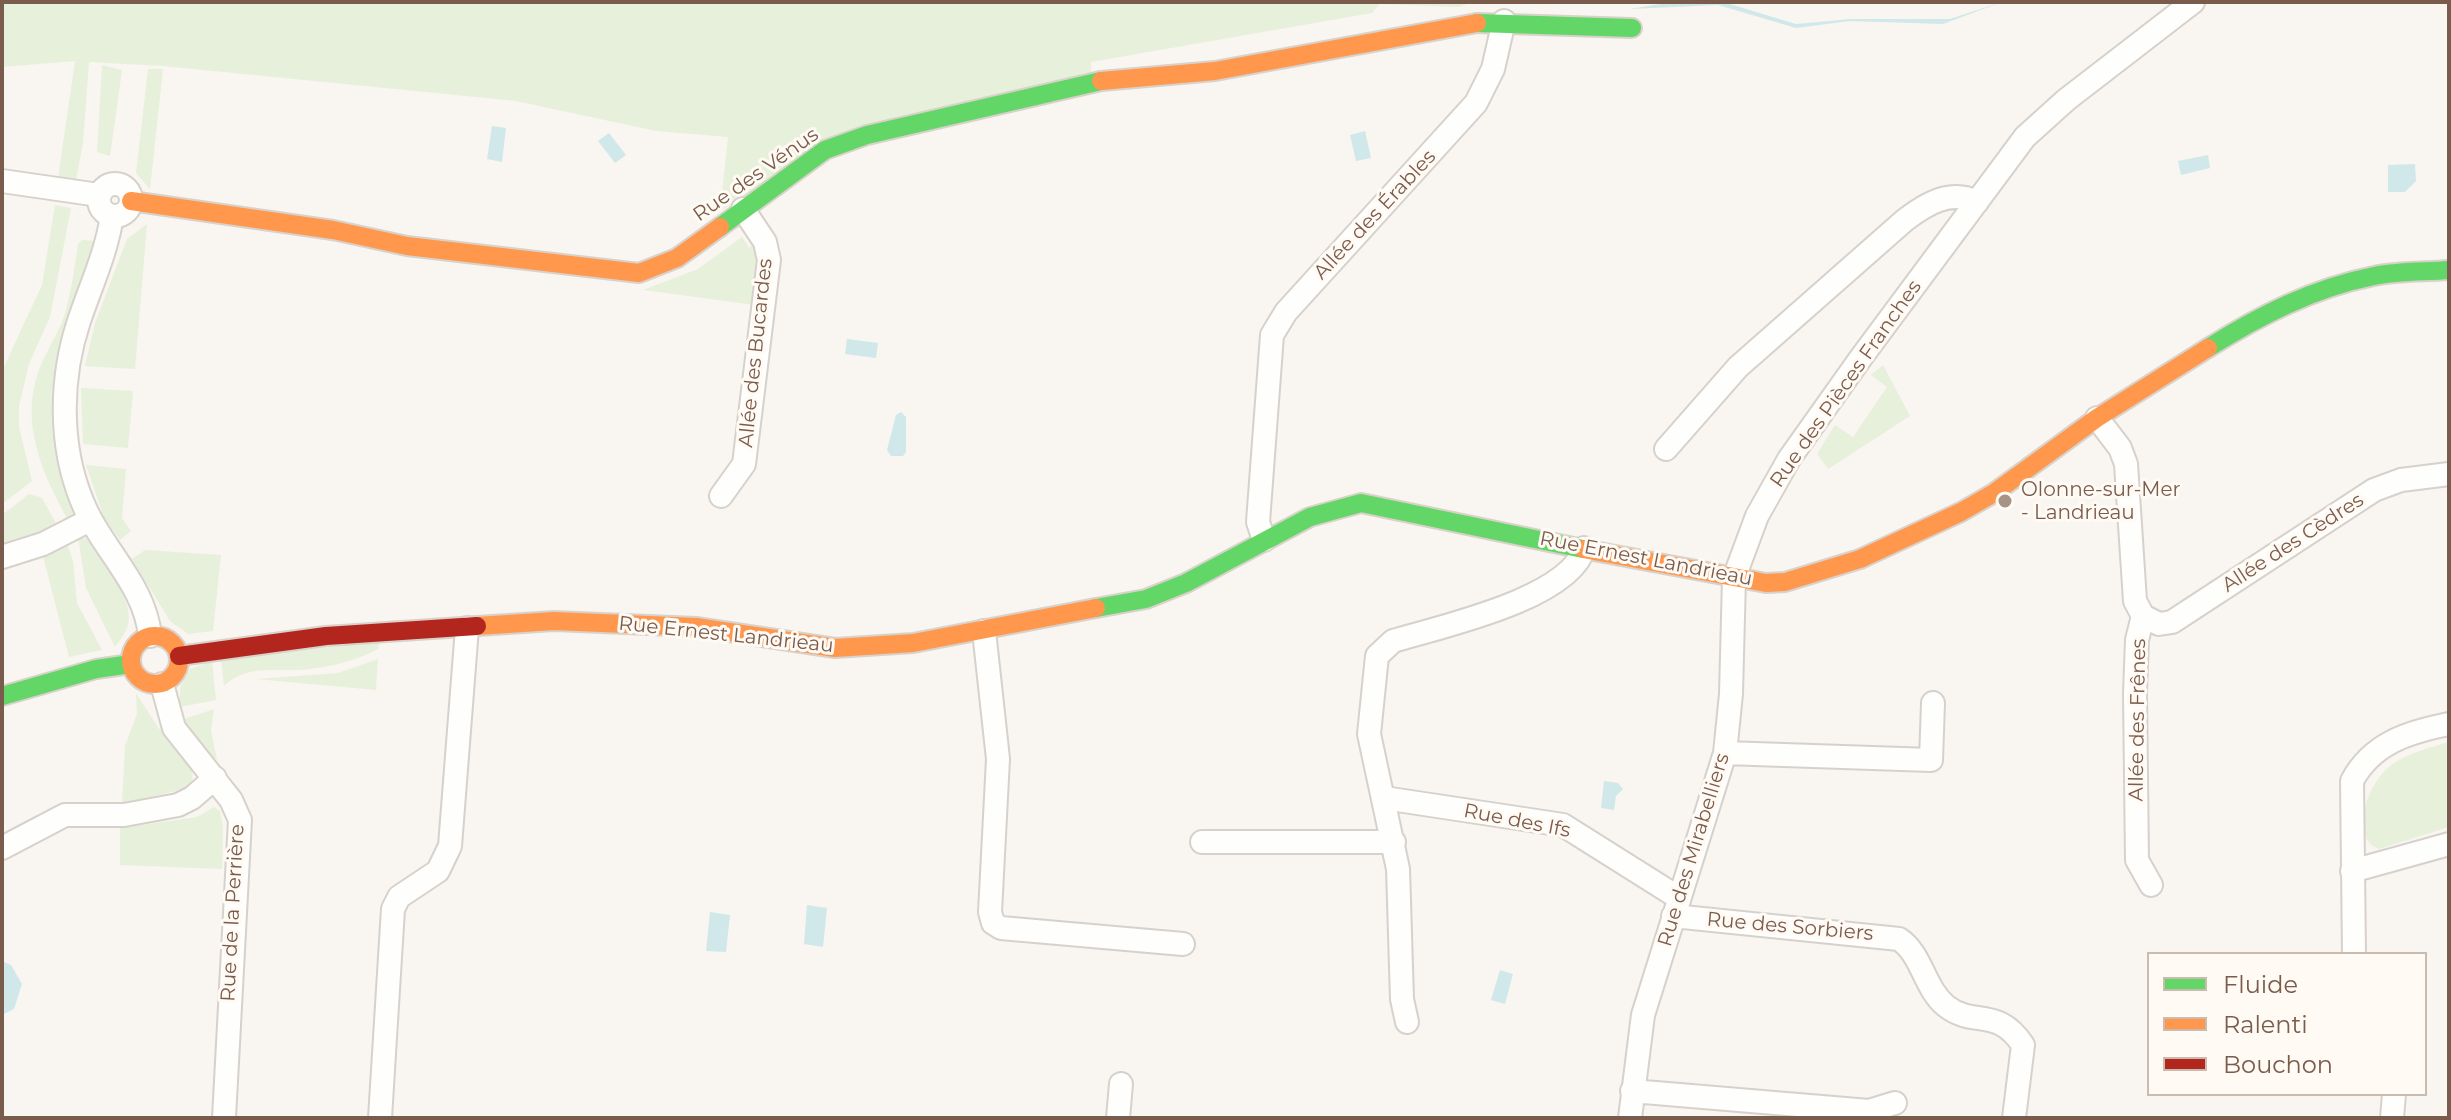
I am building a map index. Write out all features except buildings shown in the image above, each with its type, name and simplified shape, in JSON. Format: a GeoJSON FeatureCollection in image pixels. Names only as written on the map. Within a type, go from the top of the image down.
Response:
{"type":"FeatureCollection","features":[{"type":"Feature","properties":{"kind":"street","name":"Rue des Pièces Franches"},"geometry":{"type":"LineString","coordinates":[[1734,578],[1757,516],[1789,459],[2025,137],[2066,100],[2193,2]]}},
{"type":"Feature","properties":{"kind":"street"},"geometry":{"type":"LineString","coordinates":[[1504,21],[1632,28]]}},
{"type":"Feature","properties":{"kind":"street","name":"Rue des Vénus"},"geometry":{"type":"LineString","coordinates":[[131,201],[333,230],[407,246],[619,273],[659,267],[825,150],[867,135],[1104,80],[1215,71],[1353,42],[1469,23],[1504,21]]}},
{"type":"Feature","properties":{"kind":"street","name":"Allée des Érables"},"geometry":{"type":"LineString","coordinates":[[1264,540],[1258,522],[1272,335],[1286,312],[1476,103],[1493,69],[1504,21]]}},
{"type":"Feature","properties":{"kind":"street"},"geometry":{"type":"LineString","coordinates":[[2,181],[99,195]]}},
{"type":"Feature","properties":{"kind":"street"},"geometry":{"type":"LineString","coordinates":[[99,195],[103,189],[117,184],[125,188],[131,201],[111,227],[72,343],[66,387],[66,433],[71,470],[90,520],[144,603],[150,636]]}},
{"type":"Feature","properties":{"kind":"street"},"geometry":{"type":"LineString","coordinates":[[99,195],[111,227]]}},
{"type":"Feature","properties":{"kind":"street"},"geometry":{"type":"LineString","coordinates":[[1666,449],[1738,367],[1905,220],[1927,204],[1951,197],[1977,202]]}},
{"type":"Feature","properties":{"kind":"street","name":"Allée des Bucardes"},"geometry":{"type":"LineString","coordinates":[[721,496],[744,464],[769,260],[765,242],[743,209]]}},
{"type":"Feature","properties":{"kind":"street","name":"Rue Ernest Landrieau"},"geometry":{"type":"LineString","coordinates":[[179,656],[326,636],[554,621],[655,623],[835,648],[913,643],[1146,599],[1186,583],[1264,540],[1330,509],[1361,503],[1734,578],[1785,582],[1860,559],[1994,493],[2097,418],[2227,335],[2276,309],[2374,276],[2449,270]]}},
{"type":"Feature","properties":{"kind":"street","name":"Allée des Frênes"},"geometry":{"type":"LineString","coordinates":[[2097,418],[2120,448],[2126,464],[2135,601],[2143,616],[2137,640],[2135,693],[2137,860],[2151,885]]}},
{"type":"Feature","properties":{"kind":"street","name":"Allée des Cèdres"},"geometry":{"type":"LineString","coordinates":[[2143,616],[2159,624],[2172,622],[2374,490],[2401,480],[2449,474]]}},
{"type":"Feature","properties":{"kind":"street"},"geometry":{"type":"LineString","coordinates":[[2,557],[43,544],[90,520]]}},
{"type":"Feature","properties":{"kind":"street"},"geometry":{"type":"LineString","coordinates":[[1407,1022],[1402,999],[1394,842],[1369,734],[1374,668],[1383,648],[1536,593],[1581,559],[1584,548]]}},
{"type":"Feature","properties":{"kind":"street","name":"Rue des Mirabelliers"},"geometry":{"type":"LineString","coordinates":[[1630,1118],[1643,1015],[1725,753],[1731,694],[1734,578]]}},
{"type":"Feature","properties":{"kind":"street"},"geometry":{"type":"LineString","coordinates":[[380,1118],[393,909],[399,897],[438,871],[450,846],[467,628]]}},
{"type":"Feature","properties":{"kind":"street"},"geometry":{"type":"LineString","coordinates":[[984,631],[998,759],[990,912],[993,923],[1001,928],[1183,944]]}},
{"type":"Feature","properties":{"kind":"street"},"geometry":{"type":"LineString","coordinates":[[150,636],[169,640],[179,656],[175,674],[162,684],[143,681],[131,664],[135,647],[150,636]]}},
{"type":"Feature","properties":{"kind":"street"},"geometry":{"type":"LineString","coordinates":[[2,696],[96,669],[131,664]]}},
{"type":"Feature","properties":{"kind":"street","name":"Rue de la Perrière"},"geometry":{"type":"LineString","coordinates":[[162,684],[174,728],[215,778],[237,811],[241,828],[224,1118]]}},
{"type":"Feature","properties":{"kind":"street"},"geometry":{"type":"LineString","coordinates":[[1725,753],[1931,760],[1933,703]]}},
{"type":"Feature","properties":{"kind":"street"},"geometry":{"type":"LineString","coordinates":[[2352,948],[2350,797],[2358,769],[2380,747],[2449,724]]}},
{"type":"Feature","properties":{"kind":"street"},"geometry":{"type":"LineString","coordinates":[[2,848],[65,815],[124,815],[178,805],[192,798],[215,778]]}},
{"type":"Feature","properties":{"kind":"street","name":"Rue des Ifs"},"geometry":{"type":"LineString","coordinates":[[1384,798],[1563,825],[1676,907]]}},
{"type":"Feature","properties":{"kind":"street"},"geometry":{"type":"LineString","coordinates":[[1202,842],[1394,842]]}},
{"type":"Feature","properties":{"kind":"street"},"geometry":{"type":"LineString","coordinates":[[2352,871],[2449,844]]}},
{"type":"Feature","properties":{"kind":"street","name":"Rue des Sorbiers"},"geometry":{"type":"LineString","coordinates":[[1676,907],[1899,939],[1907,945],[1925,978],[1948,1008],[2005,1024],[2023,1045],[2014,1118]]}},
{"type":"Feature","properties":{"kind":"street"},"geometry":{"type":"LineString","coordinates":[[1118,1118],[1121,1084]]}},
{"type":"Feature","properties":{"kind":"street"},"geometry":{"type":"LineString","coordinates":[[1632,1091],[1869,1111],[1895,1103]]}},
{"type":"Feature","properties":{"kind":"street"},"geometry":{"type":"LineString","coordinates":[[2392,1118],[2394,1096]]}},
{"type":"Feature","properties":{"kind":"green space"},"geometry":{"type":"Polygon","coordinates":[[[2,2],[1472,2],[1459,7],[1380,4],[1372,13],[1091,62],[1091,73],[869,123],[720,211],[728,137],[656,131],[516,101],[163,66],[89,62],[83,143],[76,180],[58,178],[75,61],[2,67],[2,2]]]}},
{"type":"Feature","properties":{"kind":"green space"},"geometry":{"type":"Polygon","coordinates":[[[102,65],[122,70],[110,156],[97,152],[102,65]]]}},
{"type":"Feature","properties":{"kind":"green space"},"geometry":{"type":"Polygon","coordinates":[[[148,69],[163,69],[150,189],[136,173],[148,69]]]}},
{"type":"Feature","properties":{"kind":"green space"},"geometry":{"type":"Polygon","coordinates":[[[55,205],[71,208],[50,317],[29,364],[19,406],[19,427],[32,481],[2,504],[2,371],[42,285],[55,205]]]}},
{"type":"Feature","properties":{"kind":"green space"},"geometry":{"type":"Polygon","coordinates":[[[147,224],[135,369],[85,366],[95,323],[127,239],[147,224]]]}},
{"type":"Feature","properties":{"kind":"green space"},"geometry":{"type":"Polygon","coordinates":[[[742,237],[749,248],[753,244],[760,256],[755,305],[643,290],[698,269],[742,237]]]}},
{"type":"Feature","properties":{"kind":"green space"},"geometry":{"type":"Polygon","coordinates":[[[82,240],[97,241],[63,474],[74,518],[68,520],[50,485],[37,449],[32,411],[38,373],[62,322],[78,244],[82,240]]]}},
{"type":"Feature","properties":{"kind":"green space"},"geometry":{"type":"Polygon","coordinates":[[[1883,365],[1910,416],[1828,469],[1817,454],[1835,425],[1853,437],[1887,387],[1871,375],[1883,365]]]}},
{"type":"Feature","properties":{"kind":"green space"},"geometry":{"type":"Polygon","coordinates":[[[81,388],[133,391],[128,448],[83,444],[81,388]]]}},
{"type":"Feature","properties":{"kind":"green space"},"geometry":{"type":"Polygon","coordinates":[[[86,465],[126,469],[122,518],[131,531],[120,540],[104,518],[86,465]]]}},
{"type":"Feature","properties":{"kind":"green space"},"geometry":{"type":"Polygon","coordinates":[[[29,494],[42,498],[58,527],[2,548],[2,515],[29,494]]]}},
{"type":"Feature","properties":{"kind":"green space"},"geometry":{"type":"Polygon","coordinates":[[[78,537],[87,539],[101,557],[127,604],[128,625],[115,647],[86,588],[78,537]]]}},
{"type":"Feature","properties":{"kind":"green space"},"geometry":{"type":"Polygon","coordinates":[[[67,543],[73,561],[77,603],[102,650],[69,657],[43,556],[67,543]]]}},
{"type":"Feature","properties":{"kind":"green space"},"geometry":{"type":"Polygon","coordinates":[[[145,550],[221,555],[213,631],[188,634],[170,621],[132,559],[145,550]]]}},
{"type":"Feature","properties":{"kind":"green space"},"geometry":{"type":"Polygon","coordinates":[[[380,641],[378,649],[351,660],[310,669],[250,672],[224,686],[221,660],[380,641]]]}},
{"type":"Feature","properties":{"kind":"green space"},"geometry":{"type":"Polygon","coordinates":[[[378,659],[376,690],[256,679],[338,673],[378,659]]]}},
{"type":"Feature","properties":{"kind":"green space"},"geometry":{"type":"Polygon","coordinates":[[[212,661],[216,700],[180,707],[180,687],[190,669],[212,661]]]}},
{"type":"Feature","properties":{"kind":"green space"},"geometry":{"type":"Polygon","coordinates":[[[136,693],[159,729],[166,728],[182,748],[190,763],[192,779],[190,787],[122,805],[125,746],[137,714],[136,693]]]}},
{"type":"Feature","properties":{"kind":"green space"},"geometry":{"type":"Polygon","coordinates":[[[214,709],[211,730],[217,760],[202,749],[181,720],[214,709]]]}},
{"type":"Feature","properties":{"kind":"green space"},"geometry":{"type":"Polygon","coordinates":[[[2449,742],[2449,827],[2379,849],[2370,843],[2365,835],[2364,814],[2366,803],[2382,774],[2404,757],[2449,742]]]}},
{"type":"Feature","properties":{"kind":"green space"},"geometry":{"type":"Polygon","coordinates":[[[214,807],[220,811],[223,828],[222,869],[120,865],[120,828],[197,817],[214,807]]]}},
{"type":"Feature","properties":{"kind":"water"},"geometry":{"type":"Polygon","coordinates":[[[1673,2],[1723,2],[1796,24],[1851,19],[1950,19],[2002,2],[1943,24],[1850,21],[1796,28],[1718,5],[1630,9],[1673,2]]]}},
{"type":"Feature","properties":{"kind":"water"},"geometry":{"type":"Polygon","coordinates":[[[492,126],[506,128],[502,162],[487,159],[492,126]]]}},
{"type":"Feature","properties":{"kind":"water"},"geometry":{"type":"Polygon","coordinates":[[[1365,131],[1371,158],[1356,161],[1350,135],[1365,131]]]}},
{"type":"Feature","properties":{"kind":"water"},"geometry":{"type":"Polygon","coordinates":[[[609,133],[626,155],[615,163],[598,141],[609,133]]]}},
{"type":"Feature","properties":{"kind":"water"},"geometry":{"type":"Polygon","coordinates":[[[2208,155],[2210,168],[2181,175],[2178,161],[2208,155]]]}},
{"type":"Feature","properties":{"kind":"water"},"geometry":{"type":"Polygon","coordinates":[[[2415,164],[2416,181],[2405,192],[2388,192],[2388,165],[2415,164]]]}},
{"type":"Feature","properties":{"kind":"water"},"geometry":{"type":"Polygon","coordinates":[[[847,339],[878,343],[876,358],[845,354],[847,339]]]}},
{"type":"Feature","properties":{"kind":"water"},"geometry":{"type":"Polygon","coordinates":[[[901,412],[906,417],[906,452],[903,456],[891,456],[887,450],[896,415],[901,412]]]}},
{"type":"Feature","properties":{"kind":"water"},"geometry":{"type":"Polygon","coordinates":[[[1604,781],[1618,783],[1623,789],[1616,796],[1614,810],[1601,808],[1604,781]]]}},
{"type":"Feature","properties":{"kind":"water"},"geometry":{"type":"Polygon","coordinates":[[[807,905],[827,908],[823,947],[804,944],[807,905]]]}},
{"type":"Feature","properties":{"kind":"water"},"geometry":{"type":"Polygon","coordinates":[[[710,912],[730,915],[726,952],[706,951],[710,912]]]}},
{"type":"Feature","properties":{"kind":"water"},"geometry":{"type":"Polygon","coordinates":[[[2,961],[11,965],[22,984],[14,1009],[2,1015],[2,961]]]}},
{"type":"Feature","properties":{"kind":"water"},"geometry":{"type":"Polygon","coordinates":[[[1500,970],[1513,974],[1505,1004],[1491,1000],[1500,970]]]}},
{"type":"Feature","properties":{"kind":"traffic: fast"},"geometry":{"type":"LineString","coordinates":[[1477,23],[1632,28]]}},
{"type":"Feature","properties":{"kind":"traffic: fast"},"geometry":{"type":"LineString","coordinates":[[720,227],[825,150],[867,135],[1101,81]]}},
{"type":"Feature","properties":{"kind":"traffic: fast"},"geometry":{"type":"LineString","coordinates":[[2208,348],[2267,314],[2351,281],[2383,274],[2449,270]]}},
{"type":"Feature","properties":{"kind":"traffic: fast"},"geometry":{"type":"LineString","coordinates":[[1096,608],[1146,599],[1186,583],[1310,517],[1361,503],[1583,549]]}},
{"type":"Feature","properties":{"kind":"traffic: fast"},"geometry":{"type":"LineString","coordinates":[[2,696],[96,669],[131,664]]}},
{"type":"Feature","properties":{"kind":"traffic: slow"},"geometry":{"type":"LineString","coordinates":[[1101,81],[1215,71],[1477,23]]}},
{"type":"Feature","properties":{"kind":"traffic: slow"},"geometry":{"type":"LineString","coordinates":[[131,201],[333,230],[407,246],[639,273],[677,258],[720,227]]}},
{"type":"Feature","properties":{"kind":"traffic: slow"},"geometry":{"type":"LineString","coordinates":[[1583,549],[1766,583],[1785,582],[1860,559],[1961,512],[1994,493],[2097,418],[2208,348]]}},
{"type":"Feature","properties":{"kind":"traffic: slow"},"geometry":{"type":"LineString","coordinates":[[477,626],[554,621],[696,627],[835,648],[913,643],[1096,608]]}},
{"type":"Feature","properties":{"kind":"traffic: slow"},"geometry":{"type":"LineString","coordinates":[[155,636],[172,643],[179,660],[172,677],[155,684],[138,677],[131,660],[138,643],[155,636]]}},
{"type":"Feature","properties":{"kind":"traffic: jam"},"geometry":{"type":"LineString","coordinates":[[179,656],[326,636],[477,626]]}},
{"type":"Feature","properties":{"kind":"place","name":"Olonne-sur-Mer - Landrieau"},"geometry":{"type":"Point","coordinates":[2005,501]}}]}
